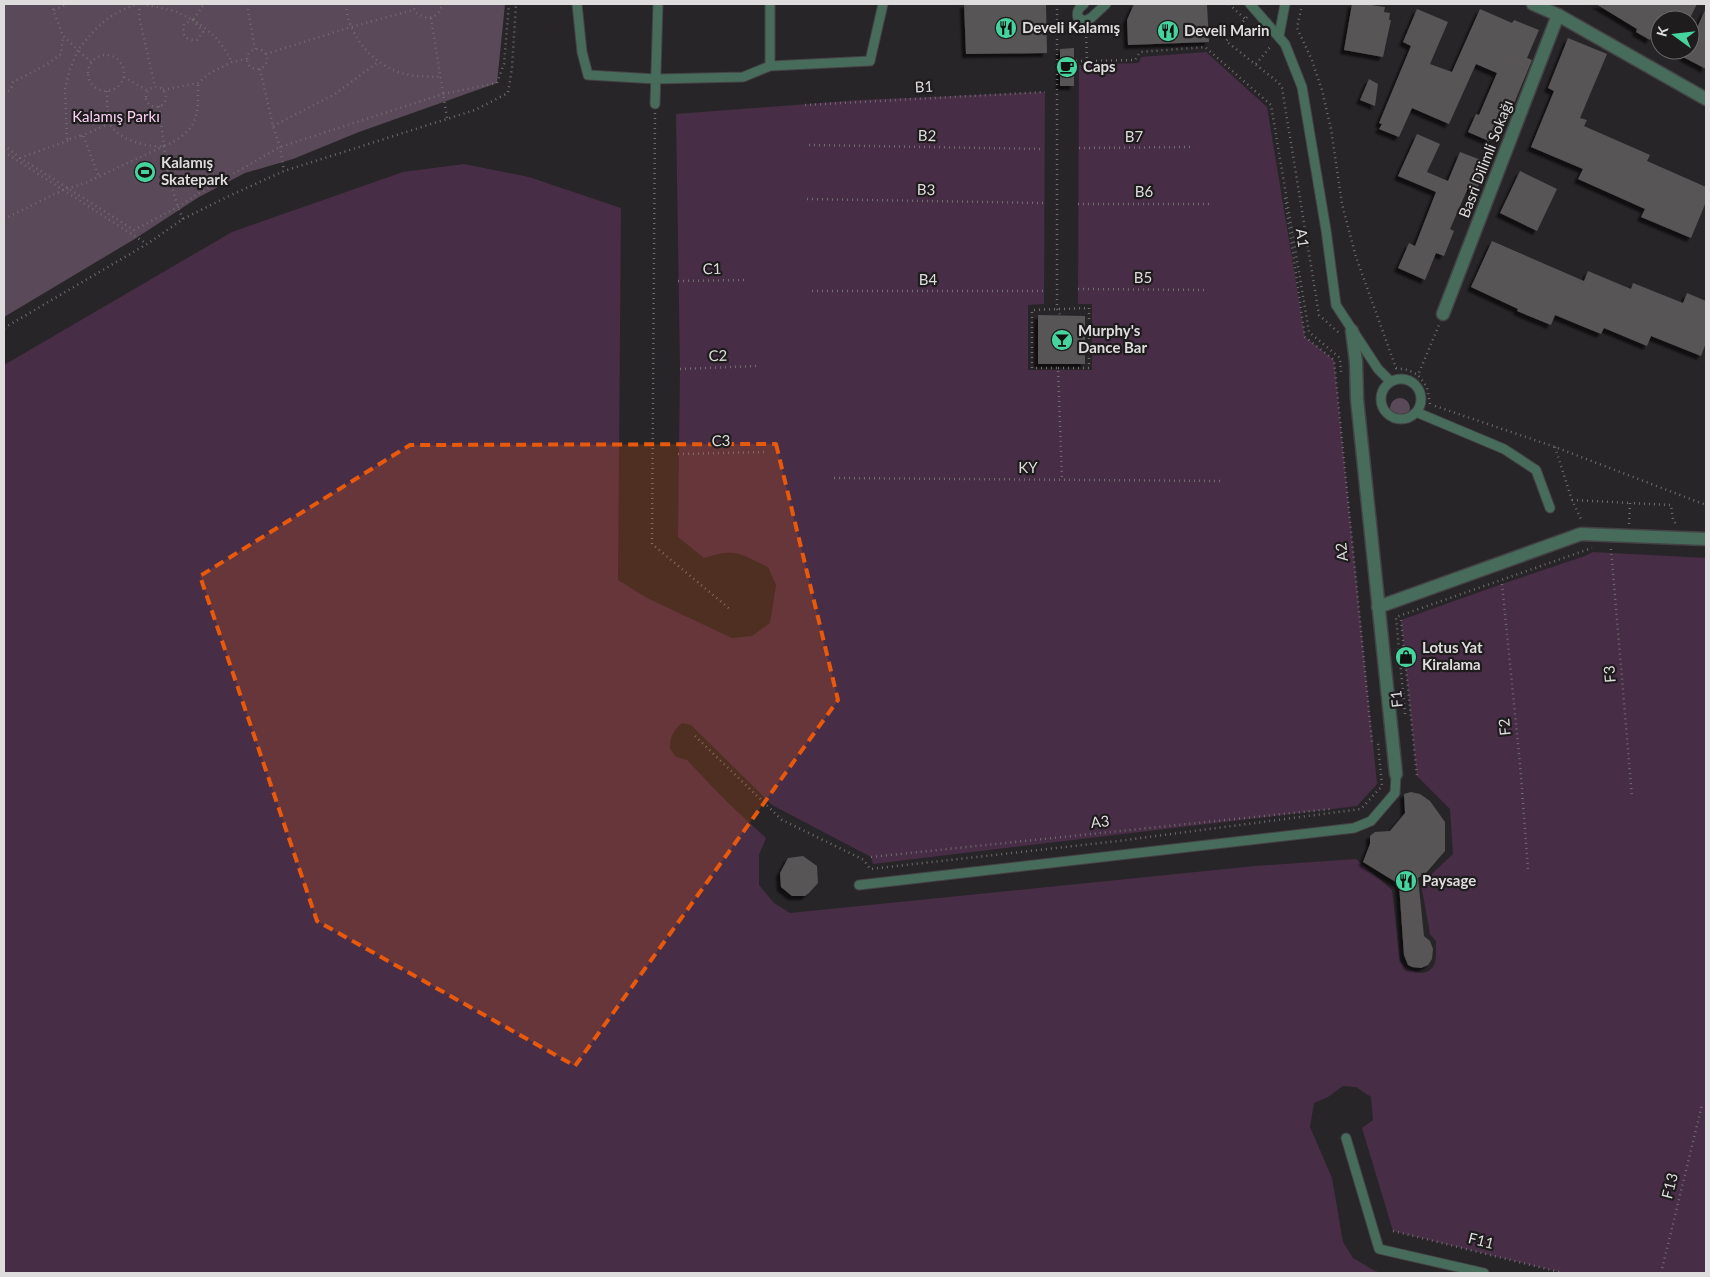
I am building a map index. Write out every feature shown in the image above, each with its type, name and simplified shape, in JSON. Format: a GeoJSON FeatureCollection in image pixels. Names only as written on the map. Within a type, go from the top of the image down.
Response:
{"type":"FeatureCollection","features":[{"type":"Feature","properties":{"kind":"street"},"geometry":{"type":"LineString","coordinates":[[1533,4],[1558,15],[1706,99]]}},
{"type":"Feature","properties":{"kind":"street","name":"Basri Dilimli Sokağı"},"geometry":{"type":"LineString","coordinates":[[1443,314],[1558,15]]}},
{"type":"Feature","properties":{"kind":"street"},"geometry":{"type":"LineString","coordinates":[[1352,331],[1355,348],[1357,399],[1396,774]]}},
{"type":"Feature","properties":{"kind":"street"},"geometry":{"type":"LineString","coordinates":[[1378,607],[1581,534],[1706,539]]}},
{"type":"Feature","properties":{"kind":"lane"},"geometry":{"type":"LineString","coordinates":[[577,4],[582,52],[588,74],[656,79],[743,77],[770,66],[870,61],[884,4]]}},
{"type":"Feature","properties":{"kind":"lane"},"geometry":{"type":"LineString","coordinates":[[655,104],[658,4]]}},
{"type":"Feature","properties":{"kind":"lane"},"geometry":{"type":"LineString","coordinates":[[770,4],[770,66]]}},
{"type":"Feature","properties":{"kind":"lane"},"geometry":{"type":"LineString","coordinates":[[1084,4],[1077,14],[1078,18],[1085,21],[1106,4]]}},
{"type":"Feature","properties":{"kind":"lane"},"geometry":{"type":"LineString","coordinates":[[1279,36],[1285,4]]}},
{"type":"Feature","properties":{"kind":"lane"},"geometry":{"type":"LineString","coordinates":[[1252,6],[1285,44],[1302,87],[1326,230],[1336,305],[1378,369],[1390,381]]}},
{"type":"Feature","properties":{"kind":"lane"},"geometry":{"type":"LineString","coordinates":[[1402,378],[1408,380],[1418,388],[1421,400],[1416,412],[1405,419],[1398,419],[1386,413],[1380,401],[1383,388],[1390,381],[1402,378]]}},
{"type":"Feature","properties":{"kind":"lane"},"geometry":{"type":"LineString","coordinates":[[1416,412],[1504,449],[1536,470],[1550,508]]}},
{"type":"Feature","properties":{"kind":"lane"},"geometry":{"type":"LineString","coordinates":[[859,885],[1354,828],[1371,821],[1396,793],[1396,774]]}},
{"type":"Feature","properties":{"kind":"lane"},"geometry":{"type":"LineString","coordinates":[[1346,1138],[1379,1249],[1484,1273]]}},
{"type":"Feature","properties":{"kind":"path"},"geometry":{"type":"LineString","coordinates":[[4,94],[11,89],[13,82],[46,65],[61,54],[63,36],[50,4]]}},
{"type":"Feature","properties":{"kind":"path"},"geometry":{"type":"LineString","coordinates":[[54,10],[68,4]]}},
{"type":"Feature","properties":{"kind":"path"},"geometry":{"type":"LineString","coordinates":[[140,4],[139,16],[155,87]]}},
{"type":"Feature","properties":{"kind":"path"},"geometry":{"type":"LineString","coordinates":[[82,135],[67,140],[65,89],[70,69],[78,50],[104,21],[116,12],[140,4],[175,11],[212,32],[232,62]]}},
{"type":"Feature","properties":{"kind":"path"},"geometry":{"type":"LineString","coordinates":[[193,20],[203,32],[200,38],[193,41],[184,38],[182,32],[184,24],[193,20],[204,4]]}},
{"type":"Feature","properties":{"kind":"path"},"geometry":{"type":"LineString","coordinates":[[248,4],[255,49]]}},
{"type":"Feature","properties":{"kind":"path"},"geometry":{"type":"LineString","coordinates":[[346,4],[351,27],[366,50],[378,62],[400,73],[440,77]]}},
{"type":"Feature","properties":{"kind":"path"},"geometry":{"type":"LineString","coordinates":[[412,4],[413,10],[419,16],[431,18],[438,13],[442,4]]}},
{"type":"Feature","properties":{"kind":"path"},"geometry":{"type":"LineString","coordinates":[[4,145],[20,158],[134,230],[178,207],[280,147],[443,94],[497,83],[504,64],[508,4]]}},
{"type":"Feature","properties":{"kind":"path"},"geometry":{"type":"LineString","coordinates":[[4,328],[147,244],[183,219],[231,194],[284,171],[475,110],[508,93],[512,68],[516,4]]}},
{"type":"Feature","properties":{"kind":"path"},"geometry":{"type":"LineString","coordinates":[[1057,4],[1057,309],[1060,314]]}},
{"type":"Feature","properties":{"kind":"path"},"geometry":{"type":"LineString","coordinates":[[1229,4],[1245,19]]}},
{"type":"Feature","properties":{"kind":"path"},"geometry":{"type":"LineString","coordinates":[[1302,4],[1297,28],[1311,58],[1322,90],[1331,129],[1342,204],[1356,258],[1396,368],[1408,370],[1418,375],[1427,387],[1428,404],[1554,447],[1706,505]]}},
{"type":"Feature","properties":{"kind":"path"},"geometry":{"type":"LineString","coordinates":[[1252,6],[1245,19],[1226,41],[1279,83],[1282,88],[1319,315],[1355,348]]}},
{"type":"Feature","properties":{"kind":"path"},"geometry":{"type":"LineString","coordinates":[[266,54],[413,10]]}},
{"type":"Feature","properties":{"kind":"path"},"geometry":{"type":"LineString","coordinates":[[431,18],[447,118]]}},
{"type":"Feature","properties":{"kind":"path"},"geometry":{"type":"LineString","coordinates":[[1085,21],[1087,61]]}},
{"type":"Feature","properties":{"kind":"path"},"geometry":{"type":"LineString","coordinates":[[63,36],[91,62]]}},
{"type":"Feature","properties":{"kind":"path"},"geometry":{"type":"LineString","coordinates":[[1256,64],[1279,36]]}},
{"type":"Feature","properties":{"kind":"path"},"geometry":{"type":"LineString","coordinates":[[1076,62],[1135,60],[1140,52],[1205,47],[1271,105],[1309,332],[1340,358],[1342,377]]}},
{"type":"Feature","properties":{"kind":"path"},"geometry":{"type":"LineString","coordinates":[[255,49],[262,50],[266,54],[266,65],[257,70],[248,66],[246,59],[249,52],[255,49]]}},
{"type":"Feature","properties":{"kind":"path"},"geometry":{"type":"LineString","coordinates":[[102,55],[114,56],[123,65],[124,78],[118,87],[107,91],[96,88],[89,79],[91,62],[102,55]]}},
{"type":"Feature","properties":{"kind":"path"},"geometry":{"type":"LineString","coordinates":[[155,87],[163,90],[198,83],[210,73],[232,62],[246,59]]}},
{"type":"Feature","properties":{"kind":"path"},"geometry":{"type":"LineString","coordinates":[[273,126],[335,94],[378,62]]}},
{"type":"Feature","properties":{"kind":"path"},"geometry":{"type":"LineString","coordinates":[[260,69],[273,126],[280,147],[284,171]]}},
{"type":"Feature","properties":{"kind":"path"},"geometry":{"type":"LineString","coordinates":[[124,78],[148,91]]}},
{"type":"Feature","properties":{"kind":"path"},"geometry":{"type":"LineString","coordinates":[[4,219],[63,190],[86,183],[178,139],[192,126],[197,110],[198,83]]}},
{"type":"Feature","properties":{"kind":"path"},"geometry":{"type":"LineString","coordinates":[[155,87],[148,91],[146,97],[148,103],[153,106],[160,106]]}},
{"type":"Feature","properties":{"kind":"path"},"geometry":{"type":"LineString","coordinates":[[163,90],[165,99],[160,106],[167,169],[183,219]]}},
{"type":"Feature","properties":{"kind":"path"},"geometry":{"type":"LineString","coordinates":[[107,91],[110,124],[118,134],[133,141],[164,146]]}},
{"type":"Feature","properties":{"kind":"path","name":"B1"},"geometry":{"type":"LineString","coordinates":[[805,104],[1045,92]]}},
{"type":"Feature","properties":{"kind":"path"},"geometry":{"type":"LineString","coordinates":[[655,104],[652,544],[731,610]]}},
{"type":"Feature","properties":{"kind":"path","name":"A1"},"geometry":{"type":"LineString","coordinates":[[1271,105],[1305,337],[1334,360]]}},
{"type":"Feature","properties":{"kind":"path"},"geometry":{"type":"LineString","coordinates":[[14,160],[110,124]]}},
{"type":"Feature","properties":{"kind":"path"},"geometry":{"type":"LineString","coordinates":[[82,135],[98,176]]}},
{"type":"Feature","properties":{"kind":"path","name":"B2"},"geometry":{"type":"LineString","coordinates":[[809,145],[1044,149]]}},
{"type":"Feature","properties":{"kind":"path","name":"B7"},"geometry":{"type":"LineString","coordinates":[[1079,148],[1190,148]]}},
{"type":"Feature","properties":{"kind":"path"},"geometry":{"type":"LineString","coordinates":[[4,152],[147,244]]}},
{"type":"Feature","properties":{"kind":"path","name":"B3"},"geometry":{"type":"LineString","coordinates":[[807,199],[1044,203]]}},
{"type":"Feature","properties":{"kind":"path","name":"B6"},"geometry":{"type":"LineString","coordinates":[[1078,204],[1210,204]]}},
{"type":"Feature","properties":{"kind":"path","name":"C1"},"geometry":{"type":"LineString","coordinates":[[678,282],[747,280]]}},
{"type":"Feature","properties":{"kind":"path","name":"B5"},"geometry":{"type":"LineString","coordinates":[[1078,289],[1207,290]]}},
{"type":"Feature","properties":{"kind":"path","name":"B4"},"geometry":{"type":"LineString","coordinates":[[812,291],[1044,291]]}},
{"type":"Feature","properties":{"kind":"path"},"geometry":{"type":"LineString","coordinates":[[1089,308],[1089,368],[1058,368],[1032,368],[1032,310],[1089,308]]}},
{"type":"Feature","properties":{"kind":"path"},"geometry":{"type":"LineString","coordinates":[[1418,375],[1443,314]]}},
{"type":"Feature","properties":{"kind":"path","name":"A2"},"geometry":{"type":"LineString","coordinates":[[1334,360],[1372,742]]}},
{"type":"Feature","properties":{"kind":"path","name":"C2"},"geometry":{"type":"LineString","coordinates":[[680,368],[757,366]]}},
{"type":"Feature","properties":{"kind":"path"},"geometry":{"type":"LineString","coordinates":[[1058,368],[1062,480]]}},
{"type":"Feature","properties":{"kind":"path"},"geometry":{"type":"LineString","coordinates":[[1554,447],[1572,500],[1585,528]]}},
{"type":"Feature","properties":{"kind":"path","name":"C3"},"geometry":{"type":"LineString","coordinates":[[678,454],[765,452]]}},
{"type":"Feature","properties":{"kind":"path","name":"KY"},"geometry":{"type":"LineString","coordinates":[[834,478],[1222,480]]}},
{"type":"Feature","properties":{"kind":"path"},"geometry":{"type":"LineString","coordinates":[[1572,500],[1671,505],[1673,520],[1680,528]]}},
{"type":"Feature","properties":{"kind":"path"},"geometry":{"type":"LineString","coordinates":[[1629,530],[1630,503]]}},
{"type":"Feature","properties":{"kind":"path"},"geometry":{"type":"LineString","coordinates":[[1405,721],[1396,617],[1592,548]]}},
{"type":"Feature","properties":{"kind":"path","name":"F3"},"geometry":{"type":"LineString","coordinates":[[1611,549],[1632,797]]}},
{"type":"Feature","properties":{"kind":"path","name":"F2"},"geometry":{"type":"LineString","coordinates":[[1502,584],[1520,764],[1528,869]]}},
{"type":"Feature","properties":{"kind":"path","name":"F1"},"geometry":{"type":"LineString","coordinates":[[1400,620],[1417,776]]}},
{"type":"Feature","properties":{"kind":"path"},"geometry":{"type":"LineString","coordinates":[[696,736],[782,820],[864,860],[870,869],[1156,836],[1361,809],[1382,786],[1378,740]]}},
{"type":"Feature","properties":{"kind":"path","name":"A3"},"geometry":{"type":"LineString","coordinates":[[871,857],[1331,809]]}},
{"type":"Feature","properties":{"kind":"path","name":"F13"},"geometry":{"type":"LineString","coordinates":[[1661,1273],[1702,1105]]}},
{"type":"Feature","properties":{"kind":"path","name":"F11"},"geometry":{"type":"LineString","coordinates":[[1393,1231],[1563,1273]]}},
{"type":"Feature","properties":{"kind":"highlighted area"},"geometry":{"type":"Polygon","coordinates":[[[776,444],[838,700],[575,1066],[317,921],[200,576],[410,445],[776,444]]]}},
{"type":"Feature","properties":{"kind":"green space","name":"Kalamış Parkı"},"geometry":{"type":"Polygon","coordinates":[[[4,4],[505,4],[497,83],[359,132],[293,159],[245,173],[199,197],[133,240],[4,317],[4,4]]]}},
{"type":"Feature","properties":{"kind":"green space"},"geometry":{"type":"Polygon","coordinates":[[[1400,398],[1407,401],[1410,408],[1407,415],[1400,418],[1393,415],[1390,408],[1393,401],[1400,398]]]}},
{"type":"Feature","properties":{"kind":"shaded area"},"geometry":{"type":"Polygon","coordinates":[[[1206,52],[1267,107],[1305,337],[1334,360],[1377,784],[1357,806],[873,864],[871,857],[772,805],[691,725],[682,723],[676,728],[671,738],[670,749],[676,757],[687,760],[726,801],[766,838],[759,855],[759,885],[774,903],[790,913],[1255,866],[1356,859],[1392,890],[1400,962],[1412,970],[1422,973],[1431,970],[1435,963],[1436,941],[1430,934],[1421,884],[1453,854],[1450,809],[1417,776],[1401,620],[1593,552],[1706,558],[1706,1273],[1563,1273],[1393,1231],[1362,1128],[1373,1120],[1371,1097],[1356,1087],[1343,1086],[1328,1097],[1314,1103],[1310,1127],[1332,1178],[1343,1242],[1353,1258],[1382,1273],[4,1273],[4,365],[232,232],[403,172],[464,164],[529,177],[621,208],[618,580],[647,598],[732,638],[752,636],[770,623],[776,585],[768,567],[743,555],[730,553],[704,558],[678,537],[680,369],[676,114],[859,100],[1045,92],[1044,304],[1028,305],[1028,370],[1092,370],[1092,304],[1078,304],[1079,65],[1139,63],[1141,57],[1206,52]]]}},
{"type":"Feature","properties":{"kind":"building","name":"Develi Kalamış"},"geometry":{"type":"Polygon","coordinates":[[[964,4],[1046,4],[1047,53],[966,54],[964,4]]]}},
{"type":"Feature","properties":{"kind":"building","name":"Develi Marin"},"geometry":{"type":"Polygon","coordinates":[[[1134,4],[1207,4],[1209,42],[1128,45],[1127,20],[1134,4]]]}},
{"type":"Feature","properties":{"kind":"building"},"geometry":{"type":"Polygon","coordinates":[[[1352,4],[1385,7],[1384,12],[1390,13],[1389,20],[1391,20],[1383,57],[1344,50],[1352,4]]]}},
{"type":"Feature","properties":{"kind":"building"},"geometry":{"type":"Polygon","coordinates":[[[1596,4],[1697,4],[1694,10],[1650,10],[1650,40],[1636,32],[1637,29],[1596,4]]]}},
{"type":"Feature","properties":{"kind":"building"},"geometry":{"type":"Polygon","coordinates":[[[1706,8],[1706,69],[1689,60],[1700,60],[1700,21],[1706,8]]]}},
{"type":"Feature","properties":{"kind":"building"},"geometry":{"type":"Polygon","coordinates":[[[1417,9],[1448,22],[1430,64],[1452,72],[1480,9],[1512,23],[1514,20],[1539,30],[1527,58],[1532,60],[1505,125],[1498,122],[1489,141],[1468,132],[1476,114],[1479,115],[1497,73],[1476,64],[1449,124],[1412,108],[1399,137],[1379,129],[1382,124],[1379,123],[1411,46],[1403,42],[1417,9]]]}},
{"type":"Feature","properties":{"kind":"building"},"geometry":{"type":"Polygon","coordinates":[[[1568,38],[1607,54],[1580,118],[1587,120],[1584,126],[1650,155],[1647,161],[1706,187],[1706,202],[1691,238],[1641,217],[1645,209],[1578,179],[1583,169],[1531,147],[1554,91],[1548,88],[1568,38]]]}},
{"type":"Feature","properties":{"kind":"building","name":"Caps"},"geometry":{"type":"Polygon","coordinates":[[[1074,48],[1074,86],[1060,86],[1060,49],[1074,48]]]}},
{"type":"Feature","properties":{"kind":"building"},"geometry":{"type":"Polygon","coordinates":[[[1369,79],[1378,84],[1375,106],[1360,100],[1369,79]]]}},
{"type":"Feature","properties":{"kind":"building"},"geometry":{"type":"Polygon","coordinates":[[[1417,134],[1440,144],[1427,172],[1448,181],[1460,152],[1481,160],[1480,163],[1488,166],[1476,191],[1468,188],[1450,229],[1454,231],[1444,256],[1436,253],[1425,280],[1398,268],[1409,243],[1415,246],[1436,192],[1398,176],[1417,134]]]}},
{"type":"Feature","properties":{"kind":"building"},"geometry":{"type":"Polygon","coordinates":[[[1520,171],[1557,189],[1537,231],[1500,213],[1520,171]]]}},
{"type":"Feature","properties":{"kind":"building"},"geometry":{"type":"Polygon","coordinates":[[[1492,241],[1584,281],[1588,271],[1631,289],[1633,283],[1683,303],[1687,293],[1706,301],[1706,343],[1701,356],[1651,336],[1647,346],[1604,328],[1601,334],[1555,315],[1551,325],[1517,311],[1518,309],[1471,287],[1492,241]]]}},
{"type":"Feature","properties":{"kind":"building","name":"Murphy's Dance Bar"},"geometry":{"type":"Polygon","coordinates":[[[1038,315],[1085,316],[1085,364],[1038,364],[1038,315]]]}},
{"type":"Feature","properties":{"kind":"building","name":"Paysage"},"geometry":{"type":"Polygon","coordinates":[[[1411,792],[1420,794],[1430,801],[1445,822],[1445,851],[1426,873],[1418,878],[1424,936],[1430,941],[1433,949],[1432,959],[1428,965],[1421,968],[1408,965],[1404,955],[1399,884],[1363,862],[1370,844],[1370,836],[1375,832],[1390,831],[1405,813],[1404,794],[1411,792]]]}},
{"type":"Feature","properties":{"kind":"building"},"geometry":{"type":"Polygon","coordinates":[[[803,856],[817,866],[818,883],[805,896],[792,896],[781,887],[780,873],[788,858],[803,856]]]}},
{"type":"Feature","properties":{"kind":"place","name":"Develi Kalamış"},"geometry":{"type":"Point","coordinates":[1006,28]}},
{"type":"Feature","properties":{"kind":"place","name":"Develi Marin"},"geometry":{"type":"Point","coordinates":[1168,31]}},
{"type":"Feature","properties":{"kind":"place","name":"Caps"},"geometry":{"type":"Point","coordinates":[1067,67]}},
{"type":"Feature","properties":{"kind":"place","name":"Kalamış Skatepark"},"geometry":{"type":"Point","coordinates":[145,172]}},
{"type":"Feature","properties":{"kind":"place","name":"Murphy's Dance Bar"},"geometry":{"type":"Point","coordinates":[1062,340]}},
{"type":"Feature","properties":{"kind":"place","name":"Lotus Yat Kiralama"},"geometry":{"type":"Point","coordinates":[1406,657]}},
{"type":"Feature","properties":{"kind":"place","name":"Paysage"},"geometry":{"type":"Point","coordinates":[1406,881]}}]}
